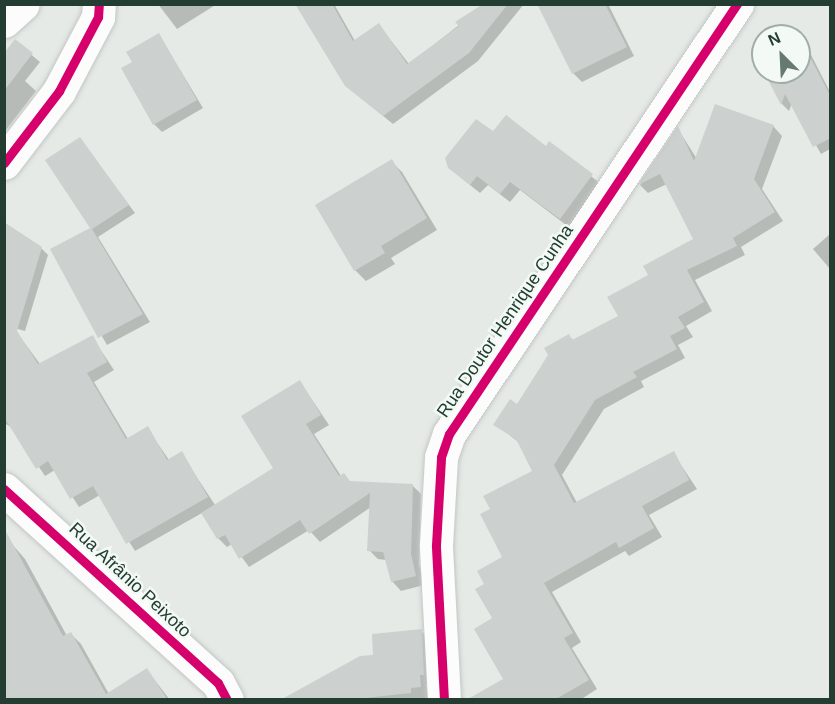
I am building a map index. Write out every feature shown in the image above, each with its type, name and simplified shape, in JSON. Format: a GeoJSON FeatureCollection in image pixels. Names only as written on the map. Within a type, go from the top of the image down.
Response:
{"type":"FeatureCollection","features":[{"type":"Feature","properties":{"kind":"street"},"geometry":{"type":"LineString","coordinates":[[4,21],[22,4]]}},
{"type":"Feature","properties":{"kind":"street"},"geometry":{"type":"LineString","coordinates":[[4,163],[59,91],[98,17],[99,4]]}},
{"type":"Feature","properties":{"kind":"street","name":"Rua Doutor Henrique Cunha"},"geometry":{"type":"LineString","coordinates":[[444,699],[436,545],[441,457],[448,434],[737,4]]}},
{"type":"Feature","properties":{"kind":"street","name":"Rua Afrânio Peixoto"},"geometry":{"type":"LineString","coordinates":[[4,489],[218,683],[227,699]]}},
{"type":"Feature","properties":{"kind":"building"},"geometry":{"type":"Polygon","coordinates":[[[295,4],[332,4],[353,41],[379,23],[407,64],[459,26],[455,22],[483,4],[508,4],[469,53],[383,116],[345,86],[295,4]]]}},
{"type":"Feature","properties":{"kind":"building"},"geometry":{"type":"Polygon","coordinates":[[[537,4],[605,4],[627,47],[572,74],[537,4]]]}},
{"type":"Feature","properties":{"kind":"building"},"geometry":{"type":"Polygon","coordinates":[[[159,33],[197,100],[153,125],[121,68],[132,62],[126,52],[159,33]]]}},
{"type":"Feature","properties":{"kind":"building"},"geometry":{"type":"Polygon","coordinates":[[[15,39],[33,53],[4,91],[4,53],[15,39]]]}},
{"type":"Feature","properties":{"kind":"building"},"geometry":{"type":"Polygon","coordinates":[[[811,59],[831,97],[831,138],[813,147],[785,94],[781,105],[770,84],[811,84],[811,59]]]}},
{"type":"Feature","properties":{"kind":"building"},"geometry":{"type":"Polygon","coordinates":[[[715,104],[774,125],[754,179],[775,212],[733,238],[737,246],[687,270],[704,302],[678,317],[685,328],[670,336],[677,349],[633,372],[637,377],[595,400],[554,465],[574,503],[674,451],[689,480],[642,506],[654,528],[619,548],[616,542],[544,583],[573,633],[564,638],[589,680],[556,699],[468,699],[503,679],[474,629],[492,618],[475,589],[484,584],[477,571],[502,557],[480,514],[490,509],[483,496],[532,471],[516,439],[493,425],[510,399],[517,404],[548,355],[544,348],[569,334],[572,340],[618,316],[607,297],[648,275],[643,266],[693,239],[660,174],[638,185],[678,126],[694,161],[715,104]]]}},
{"type":"Feature","properties":{"kind":"building"},"geometry":{"type":"Polygon","coordinates":[[[506,115],[546,146],[549,141],[593,174],[560,219],[510,182],[500,194],[477,176],[470,185],[448,168],[445,158],[476,119],[493,131],[506,115]]]}},
{"type":"Feature","properties":{"kind":"building"},"geometry":{"type":"Polygon","coordinates":[[[80,137],[129,205],[92,229],[143,314],[98,338],[50,249],[90,228],[45,160],[80,137]]]}},
{"type":"Feature","properties":{"kind":"building"},"geometry":{"type":"Polygon","coordinates":[[[392,159],[427,218],[381,246],[385,253],[354,271],[315,205],[392,159]]]}},
{"type":"Feature","properties":{"kind":"building"},"geometry":{"type":"Polygon","coordinates":[[[4,222],[42,247],[17,331],[38,364],[93,335],[107,362],[87,373],[126,439],[148,426],[167,460],[182,451],[208,497],[126,544],[93,486],[70,499],[48,461],[36,469],[4,417],[4,222]]]}},
{"type":"Feature","properties":{"kind":"building"},"geometry":{"type":"Polygon","coordinates":[[[300,380],[321,415],[306,424],[339,476],[344,473],[350,481],[413,484],[411,554],[416,576],[391,582],[383,552],[367,551],[370,493],[309,534],[300,520],[239,559],[225,535],[217,539],[201,513],[273,468],[241,416],[300,380]]]}},
{"type":"Feature","properties":{"kind":"building"},"geometry":{"type":"Polygon","coordinates":[[[4,528],[63,636],[71,632],[106,694],[147,668],[167,699],[4,699],[4,528]]]}},
{"type":"Feature","properties":{"kind":"building"},"geometry":{"type":"Polygon","coordinates":[[[422,629],[424,675],[420,675],[421,687],[411,688],[411,693],[356,699],[282,699],[360,656],[373,655],[372,634],[422,629]]]}},
{"type":"Feature","properties":{"kind":"cycle path"},"geometry":{"type":"LineString","coordinates":[[4,163],[59,91],[98,17],[99,4]]}},
{"type":"Feature","properties":{"kind":"cycle path"},"geometry":{"type":"LineString","coordinates":[[444,700],[436,545],[441,457],[449,434],[737,4]]}},
{"type":"Feature","properties":{"kind":"cycle path"},"geometry":{"type":"LineString","coordinates":[[4,489],[218,683],[227,700]]}}]}
